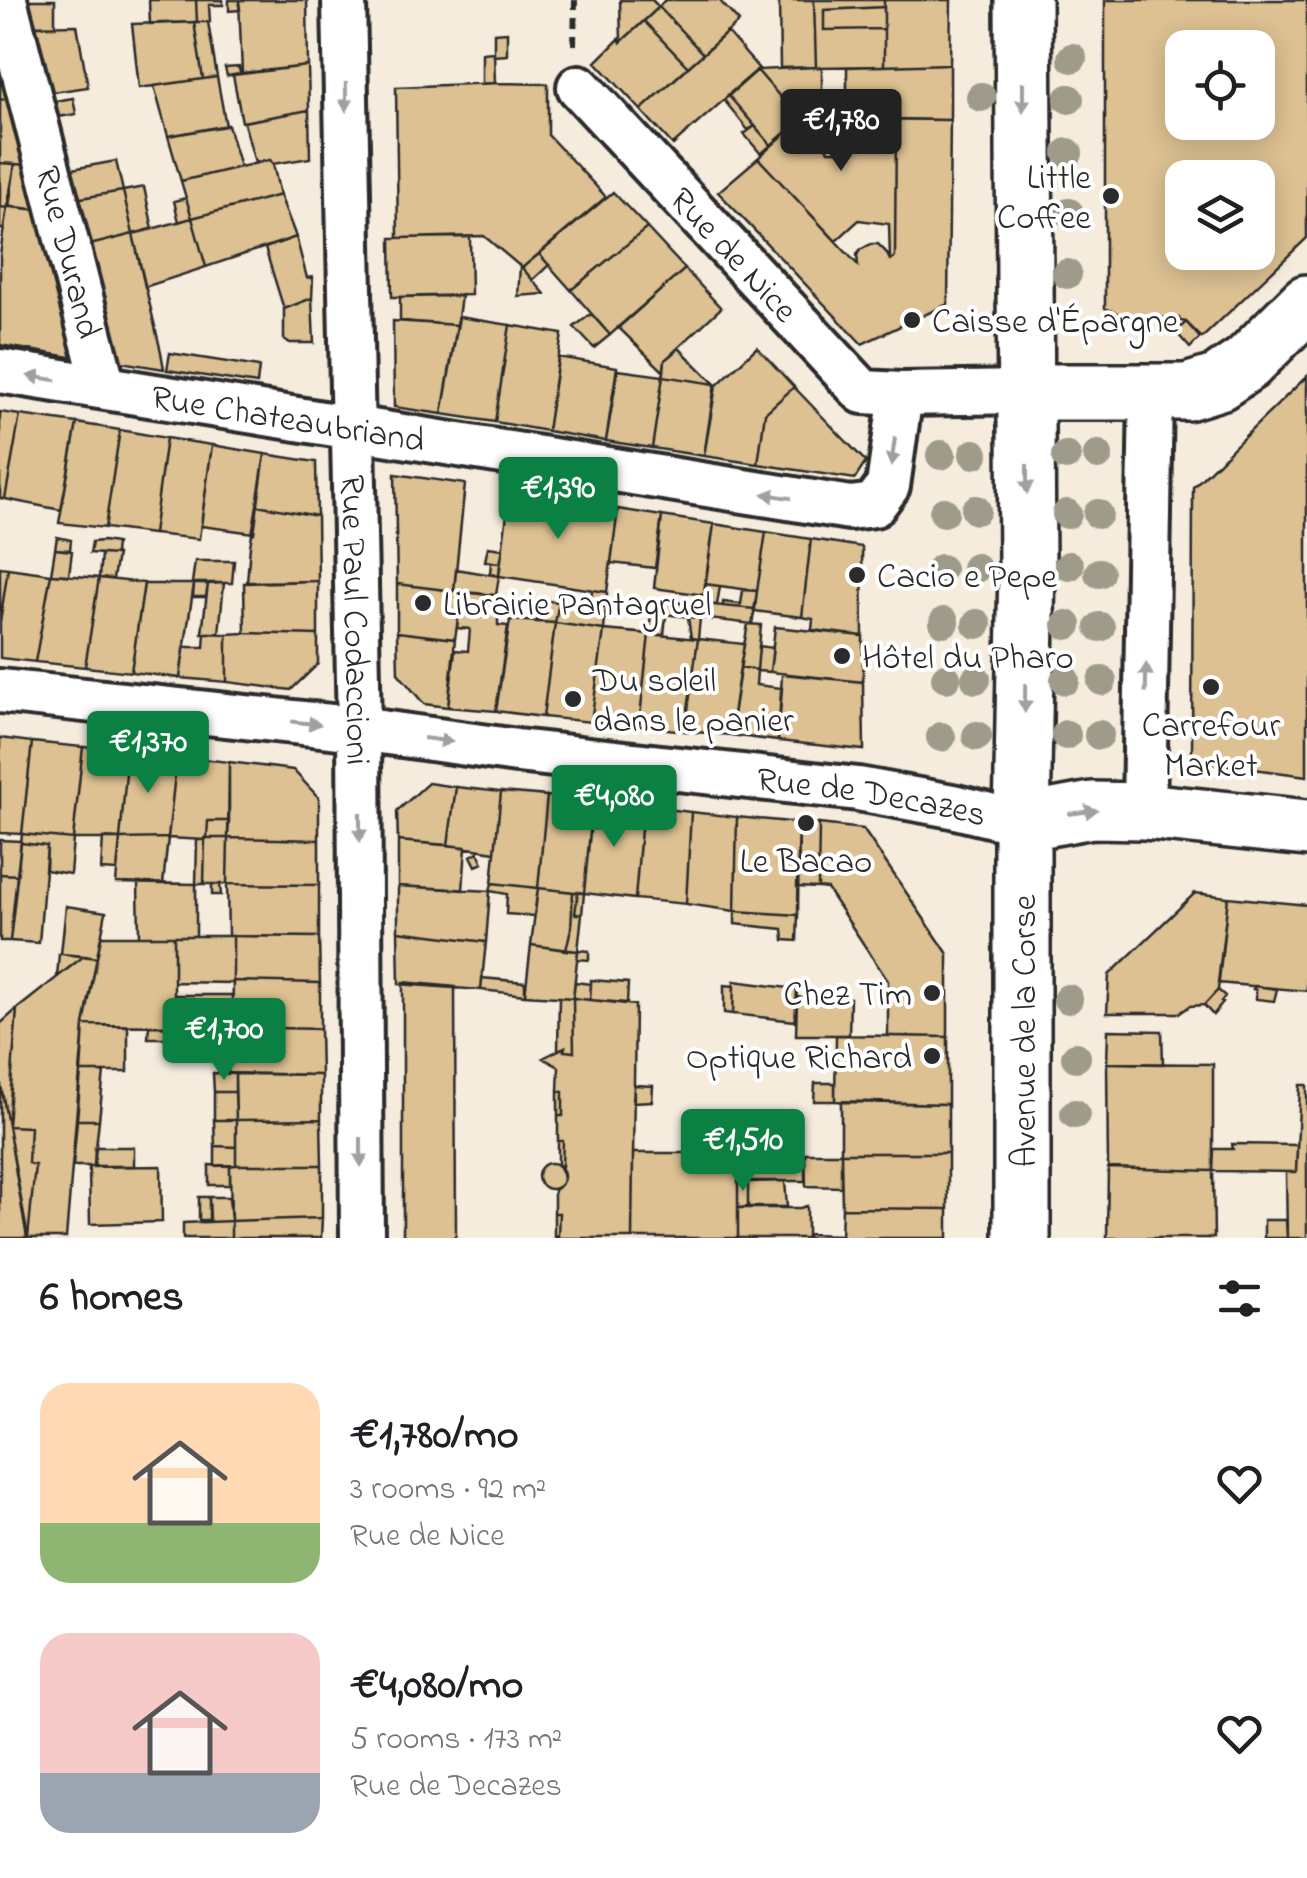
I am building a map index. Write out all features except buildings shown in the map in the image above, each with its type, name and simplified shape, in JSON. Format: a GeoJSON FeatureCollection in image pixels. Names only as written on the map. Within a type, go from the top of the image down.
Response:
{"type":"FeatureCollection","features":[{"type":"Feature","properties":{"kind":"main road","name":"Avenue de la Corse"},"geometry":{"type":"LineString","coordinates":[[1022,1238],[1022,823],[1027,565],[1023,0]]}},
{"type":"Feature","properties":{"kind":"main road"},"geometry":{"type":"LineString","coordinates":[[1026,392],[1169,392],[1219,382],[1247,363],[1307,303]]}},
{"type":"Feature","properties":{"kind":"main road"},"geometry":{"type":"LineString","coordinates":[[1022,823],[1092,810],[1144,811],[1307,828]]}},
{"type":"Feature","properties":{"kind":"street","name":"Rue Durand"},"geometry":{"type":"LineString","coordinates":[[5,0],[104,387]]}},
{"type":"Feature","properties":{"kind":"street","name":"Rue Paul Codaccioni"},"geometry":{"type":"LineString","coordinates":[[344,0],[359,729],[362,1238]]}},
{"type":"Feature","properties":{"kind":"street","name":"Rue de Nice"},"geometry":{"type":"LineString","coordinates":[[576,69],[864,392],[1026,392]]}},
{"type":"Feature","properties":{"kind":"street","name":"Rue Chateaubriand"},"geometry":{"type":"LineString","coordinates":[[0,371],[850,508],[874,505],[888,486],[900,394]]}},
{"type":"Feature","properties":{"kind":"street"},"geometry":{"type":"LineString","coordinates":[[1144,811],[1169,392]]}},
{"type":"Feature","properties":{"kind":"street","name":"Rue de Decazes"},"geometry":{"type":"LineString","coordinates":[[0,691],[858,788],[1022,823]]}},
{"type":"Feature","properties":{"kind":"path"},"geometry":{"type":"LineString","coordinates":[[575,0],[576,69]]}},
{"type":"Feature","properties":{"kind":"place","name":"Little Coffee"},"geometry":{"type":"Point","coordinates":[1111,196]}},
{"type":"Feature","properties":{"kind":"place","name":"Caisse d'Épargne"},"geometry":{"type":"Point","coordinates":[912,320]}},
{"type":"Feature","properties":{"kind":"place","name":"Cacio e Pepe"},"geometry":{"type":"Point","coordinates":[857,575]}},
{"type":"Feature","properties":{"kind":"place","name":"Librairie Pantagruel"},"geometry":{"type":"Point","coordinates":[423,603]}},
{"type":"Feature","properties":{"kind":"place","name":"Hôtel du Pharo"},"geometry":{"type":"Point","coordinates":[842,656]}},
{"type":"Feature","properties":{"kind":"place","name":"Carrefour Market"},"geometry":{"type":"Point","coordinates":[1211,687]}},
{"type":"Feature","properties":{"kind":"place","name":"Du soleil dans le panier"},"geometry":{"type":"Point","coordinates":[573,699]}},
{"type":"Feature","properties":{"kind":"place","name":"Le Bacao"},"geometry":{"type":"Point","coordinates":[806,823]}},
{"type":"Feature","properties":{"kind":"place","name":"Chez Tim"},"geometry":{"type":"Point","coordinates":[932,993]}},
{"type":"Feature","properties":{"kind":"place","name":"Optique Richard"},"geometry":{"type":"Point","coordinates":[932,1056]}}]}
